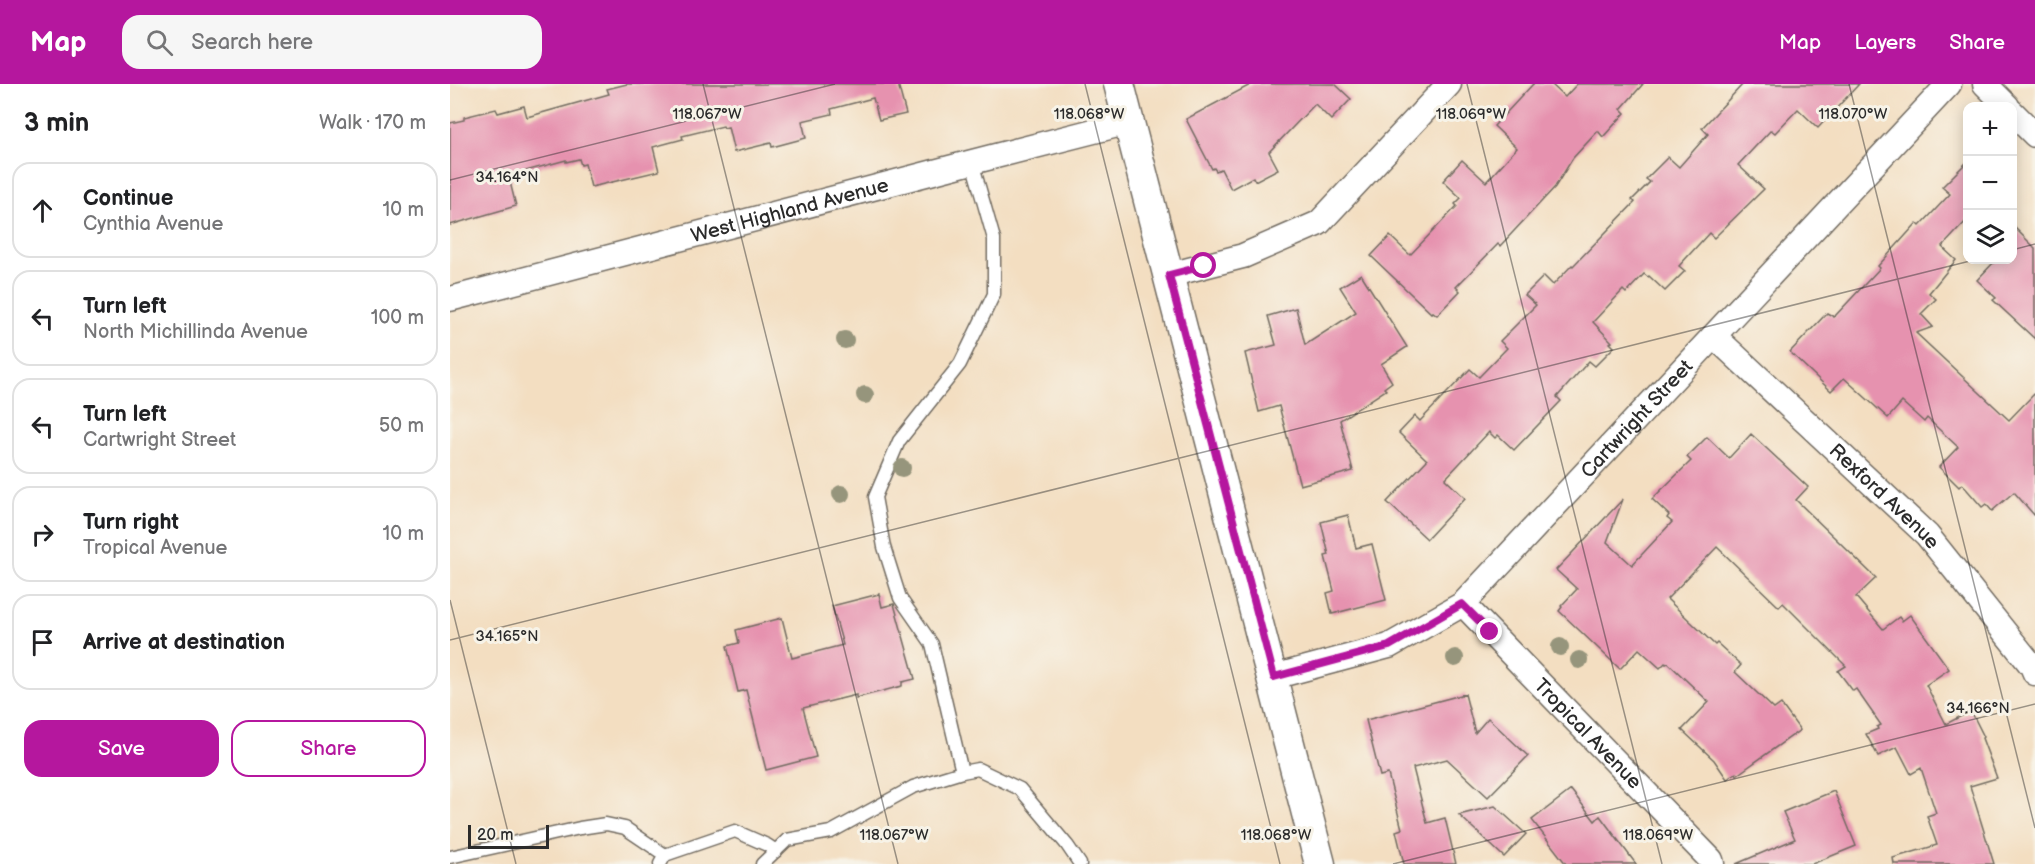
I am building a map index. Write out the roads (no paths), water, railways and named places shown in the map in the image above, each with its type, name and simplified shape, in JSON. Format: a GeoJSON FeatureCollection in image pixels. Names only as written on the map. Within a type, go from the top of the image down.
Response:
{"type":"FeatureCollection","features":[{"type":"Feature","properties":{"kind":"street"},"geometry":{"type":"LineString","coordinates":[[1119,84],[1274,677],[1320,864]]}},
{"type":"Feature","properties":{"kind":"street"},"geometry":{"type":"LineString","coordinates":[[1169,275],[1243,256],[1319,223],[1449,84]]}},
{"type":"Feature","properties":{"kind":"street","name":"Cartwright Street"},"geometry":{"type":"LineString","coordinates":[[1274,677],[1389,646],[1462,604],[1949,84]]}},
{"type":"Feature","properties":{"kind":"street"},"geometry":{"type":"LineString","coordinates":[[1985,84],[2003,102]]}},
{"type":"Feature","properties":{"kind":"street"},"geometry":{"type":"LineString","coordinates":[[2017,116],[2035,135]]}},
{"type":"Feature","properties":{"kind":"street","name":"West Highland Avenue"},"geometry":{"type":"LineString","coordinates":[[450,299],[1129,122]]}},
{"type":"Feature","properties":{"kind":"street","name":"Rexford Avenue"},"geometry":{"type":"LineString","coordinates":[[1714,336],[1927,535],[2032,666],[2035,674]]}},
{"type":"Feature","properties":{"kind":"street","name":"Tropical Avenue"},"geometry":{"type":"LineString","coordinates":[[1462,604],[1695,843],[1712,864]]}},
{"type":"Feature","properties":{"kind":"lane"},"geometry":{"type":"LineString","coordinates":[[962,772],[932,644],[900,598],[884,547],[875,497],[899,441],[960,364],[994,294],[994,239],[972,162]]}},
{"type":"Feature","properties":{"kind":"lane"},"geometry":{"type":"LineString","coordinates":[[762,864],[786,840],[831,832],[914,787],[978,769],[1020,789],[1080,864]]}},
{"type":"Feature","properties":{"kind":"lane"},"geometry":{"type":"LineString","coordinates":[[450,857],[606,824],[625,828],[663,860],[735,831],[776,851]]}}]}
